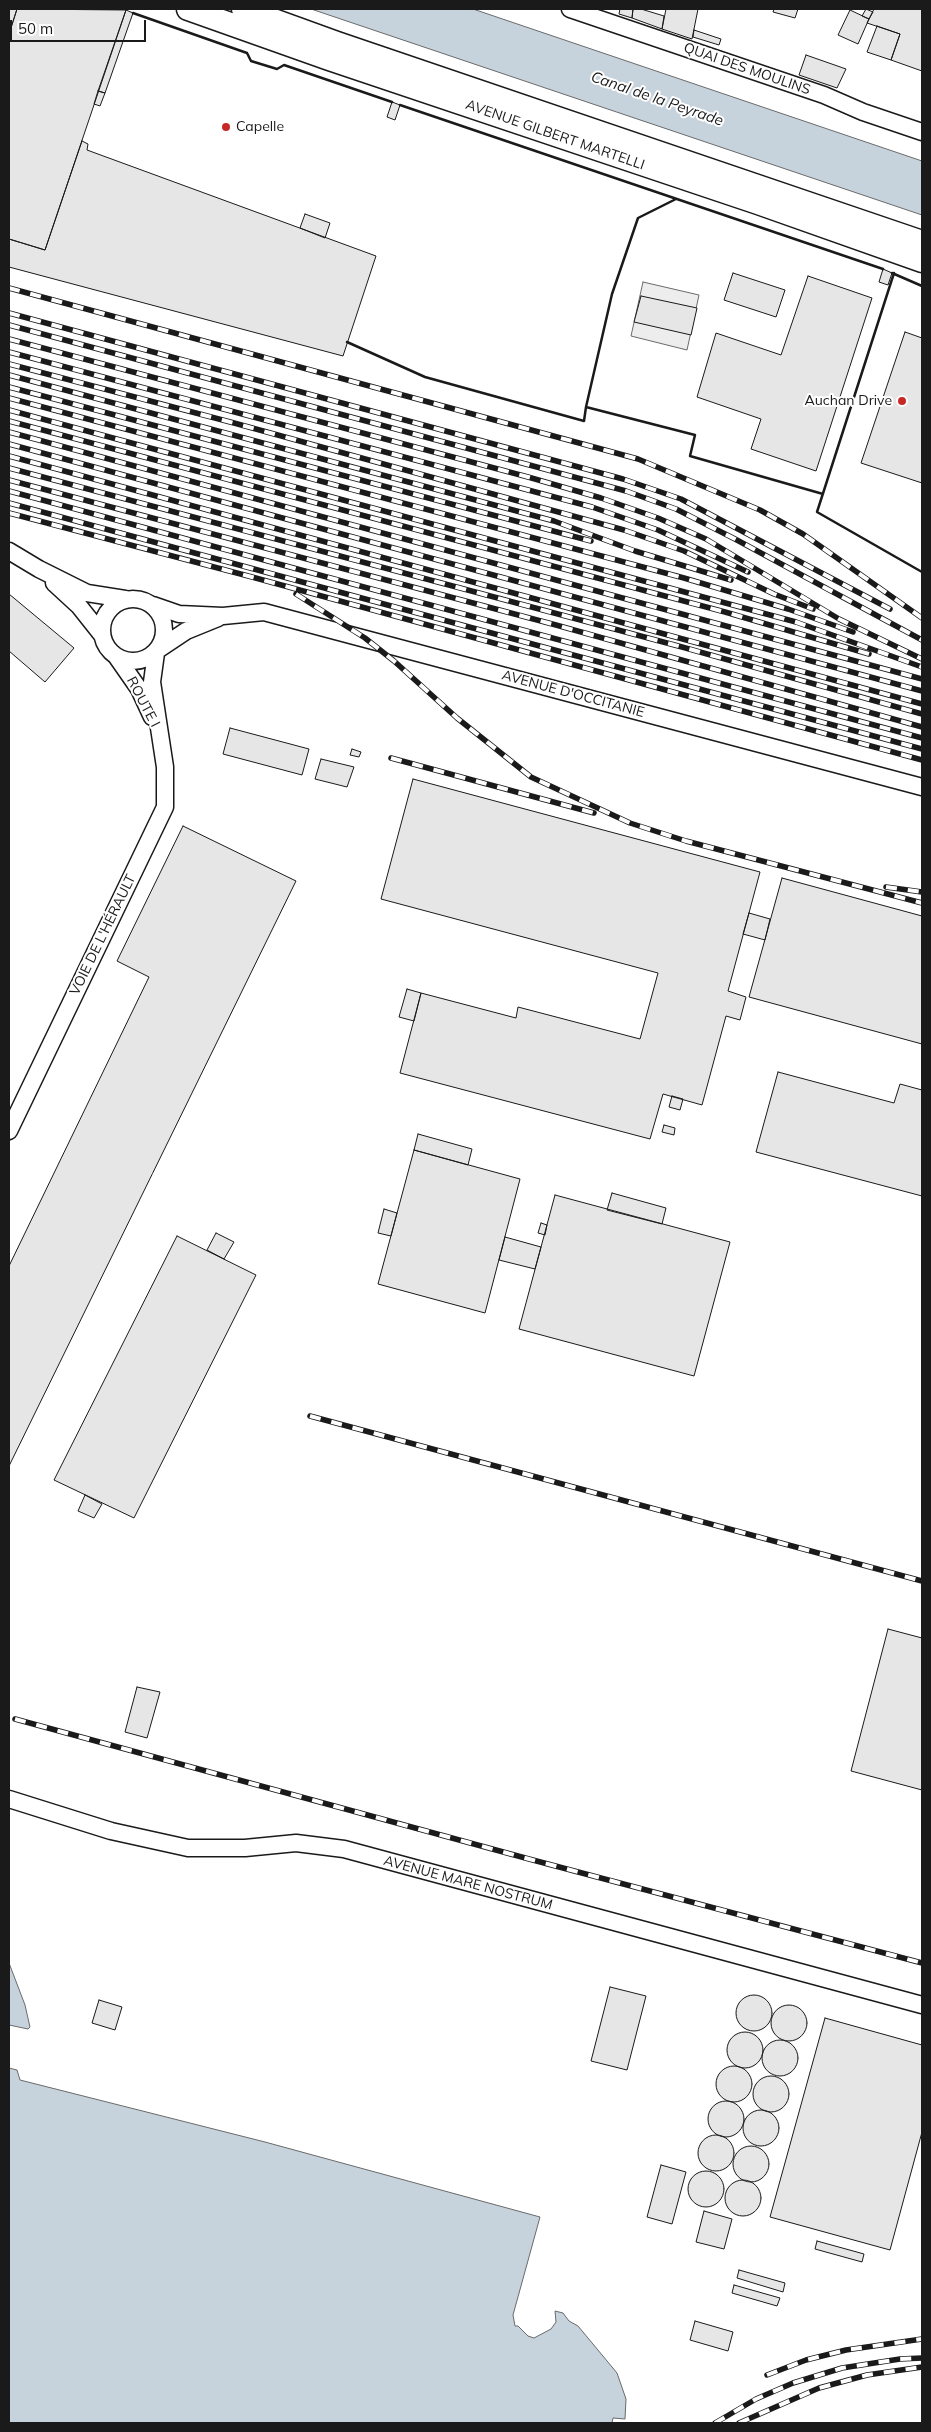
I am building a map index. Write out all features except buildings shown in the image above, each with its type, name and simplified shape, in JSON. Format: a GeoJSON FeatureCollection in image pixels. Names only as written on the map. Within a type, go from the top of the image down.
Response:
{"type":"FeatureCollection","features":[{"type":"Feature","properties":{"kind":"main road","name":"AVENUE GILBERT MARTELLI"},"geometry":{"type":"LineString","coordinates":[[188,9],[329,59],[758,203],[922,261]]}},
{"type":"Feature","properties":{"kind":"main road","name":"AVENUE GILBERT MARTELLI"},"geometry":{"type":"LineString","coordinates":[[243,9],[337,43],[922,242]]}},
{"type":"Feature","properties":{"kind":"street","name":"QUAI DES MOULINS"},"geometry":{"type":"LineString","coordinates":[[570,9],[824,95],[863,112],[922,132]]}},
{"type":"Feature","properties":{"kind":"street","name":"AVENUE D'OCCITANIE"},"geometry":{"type":"LineString","coordinates":[[9,551],[39,569],[87,593],[125,599],[140,599],[179,614],[222,616],[264,612],[922,787]]}},
{"type":"Feature","properties":{"kind":"street","name":"AVENUE D'OCCITANIE"},"geometry":{"type":"LineString","coordinates":[[39,569],[79,606],[102,635],[107,647],[116,656],[129,662],[144,660],[186,631],[222,616]]}},
{"type":"Feature","properties":{"kind":"street"},"geometry":{"type":"LineString","coordinates":[[102,635],[103,620],[112,607],[125,599]]}},
{"type":"Feature","properties":{"kind":"street"},"geometry":{"type":"LineString","coordinates":[[152,605],[163,618],[165,634],[157,651]]}},
{"type":"Feature","properties":{"kind":"street","name":"ROUTE I"},"geometry":{"type":"LineString","coordinates":[[157,651],[152,682],[159,732]]}},
{"type":"Feature","properties":{"kind":"street","name":"ROUTE I"},"geometry":{"type":"LineString","coordinates":[[116,656],[139,689],[159,732]]}},
{"type":"Feature","properties":{"kind":"street","name":"VOIE DE L'HÉRAULT"},"geometry":{"type":"LineString","coordinates":[[9,1131],[165,807],[164,767],[159,732]]}},
{"type":"Feature","properties":{"kind":"street","name":"AVENUE MARE NOSTRUM"},"geometry":{"type":"LineString","coordinates":[[9,1799],[111,1832],[188,1848],[245,1848],[296,1843],[344,1849],[922,2005]]}},
{"type":"Feature","properties":{"kind":"shaded area"},"geometry":{"type":"Polygon","coordinates":[[[643,282],[699,295],[687,350],[631,336],[643,282]]]}},
{"type":"Feature","properties":{"kind":"water","name":"Canal de la Peyrade"},"geometry":{"type":"Polygon","coordinates":[[[311,9],[473,9],[922,161],[922,215],[311,9]]]}},
{"type":"Feature","properties":{"kind":"water"},"geometry":{"type":"Polygon","coordinates":[[[9,1963],[25,2005],[30,2027],[28,2029],[9,2025],[9,1963]]]}},
{"type":"Feature","properties":{"kind":"water"},"geometry":{"type":"Polygon","coordinates":[[[9,2068],[17,2070],[20,2080],[265,2142],[540,2217],[513,2315],[515,2326],[518,2326],[528,2336],[534,2338],[551,2329],[556,2322],[555,2311],[563,2313],[569,2321],[578,2326],[617,2373],[626,2399],[625,2419],[613,2418],[612,2423],[9,2423],[9,2068]]]}},
{"type":"Feature","properties":{"kind":"railway"},"geometry":{"type":"LineString","coordinates":[[9,288],[638,459],[760,510],[803,534],[922,618]]}},
{"type":"Feature","properties":{"kind":"railway"},"geometry":{"type":"LineString","coordinates":[[9,313],[623,479],[681,499],[890,609]]}},
{"type":"Feature","properties":{"kind":"railway"},"geometry":{"type":"LineString","coordinates":[[9,325],[626,491],[676,509],[922,640]]}},
{"type":"Feature","properties":{"kind":"railway"},"geometry":{"type":"LineString","coordinates":[[9,339],[601,498],[658,518],[706,539],[839,619],[922,659]]}},
{"type":"Feature","properties":{"kind":"railway"},"geometry":{"type":"LineString","coordinates":[[9,352],[592,507],[658,530],[748,572]]}},
{"type":"Feature","properties":{"kind":"railway"},"geometry":{"type":"LineString","coordinates":[[9,364],[234,423],[624,530],[684,551],[774,594],[813,609]]}},
{"type":"Feature","properties":{"kind":"railway"},"geometry":{"type":"LineString","coordinates":[[9,375],[554,521],[635,551],[731,580]]}},
{"type":"Feature","properties":{"kind":"railway"},"geometry":{"type":"LineString","coordinates":[[9,387],[591,541]]}},
{"type":"Feature","properties":{"kind":"railway"},"geometry":{"type":"LineString","coordinates":[[9,398],[684,578],[788,609],[853,632]]}},
{"type":"Feature","properties":{"kind":"railway"},"geometry":{"type":"LineString","coordinates":[[9,410],[796,622],[922,667]]}},
{"type":"Feature","properties":{"kind":"railway"},"geometry":{"type":"LineString","coordinates":[[9,421],[725,612],[869,654]]}},
{"type":"Feature","properties":{"kind":"railway"},"geometry":{"type":"LineString","coordinates":[[9,432],[922,679]]}},
{"type":"Feature","properties":{"kind":"railway"},"geometry":{"type":"LineString","coordinates":[[9,444],[922,691]]}},
{"type":"Feature","properties":{"kind":"railway"},"geometry":{"type":"LineString","coordinates":[[9,456],[922,704]]}},
{"type":"Feature","properties":{"kind":"railway"},"geometry":{"type":"LineString","coordinates":[[9,468],[682,647],[922,714]]}},
{"type":"Feature","properties":{"kind":"railway"},"geometry":{"type":"LineString","coordinates":[[9,480],[556,625],[922,727]]}},
{"type":"Feature","properties":{"kind":"railway"},"geometry":{"type":"LineString","coordinates":[[9,491],[922,738]]}},
{"type":"Feature","properties":{"kind":"railway"},"geometry":{"type":"LineString","coordinates":[[9,503],[922,749]]}},
{"type":"Feature","properties":{"kind":"railway"},"geometry":{"type":"LineString","coordinates":[[9,513],[252,577],[922,760]]}},
{"type":"Feature","properties":{"kind":"railway"},"geometry":{"type":"LineString","coordinates":[[296,594],[365,638],[394,661],[457,718],[531,777],[630,823],[686,841],[922,903]]}},
{"type":"Feature","properties":{"kind":"railway"},"geometry":{"type":"LineString","coordinates":[[391,758],[594,813]]}},
{"type":"Feature","properties":{"kind":"railway"},"geometry":{"type":"LineString","coordinates":[[886,887],[922,892]]}},
{"type":"Feature","properties":{"kind":"railway"},"geometry":{"type":"LineString","coordinates":[[310,1416],[922,1581]]}},
{"type":"Feature","properties":{"kind":"railway"},"geometry":{"type":"LineString","coordinates":[[15,1719],[529,1859],[922,1963]]}},
{"type":"Feature","properties":{"kind":"railway"},"geometry":{"type":"LineString","coordinates":[[767,2375],[806,2360],[846,2350],[922,2339]]}},
{"type":"Feature","properties":{"kind":"railway"},"geometry":{"type":"LineString","coordinates":[[715,2423],[756,2399],[793,2383],[842,2368],[900,2359],[922,2358]]}},
{"type":"Feature","properties":{"kind":"railway"},"geometry":{"type":"LineString","coordinates":[[739,2423],[819,2388],[867,2375],[922,2367]]}},
{"type":"Feature","properties":{"kind":"wall"},"geometry":{"type":"LineString","coordinates":[[133,13],[247,53],[251,61],[277,69],[284,65],[392,102]]}},
{"type":"Feature","properties":{"kind":"wall"},"geometry":{"type":"LineString","coordinates":[[400,105],[883,269]]}},
{"type":"Feature","properties":{"kind":"wall"},"geometry":{"type":"LineString","coordinates":[[676,199],[638,218],[612,294],[586,407],[695,435],[690,456],[823,494]]}},
{"type":"Feature","properties":{"kind":"wall"},"geometry":{"type":"LineString","coordinates":[[892,273],[922,286]]}},
{"type":"Feature","properties":{"kind":"wall"},"geometry":{"type":"LineString","coordinates":[[894,273],[817,512],[922,572]]}},
{"type":"Feature","properties":{"kind":"wall"},"geometry":{"type":"LineString","coordinates":[[347,342],[425,377],[584,421],[586,407]]}},
{"type":"Feature","properties":{"kind":"place","name":"Capelle"},"geometry":{"type":"Point","coordinates":[226,127]}},
{"type":"Feature","properties":{"kind":"place","name":"Auchan Drive"},"geometry":{"type":"Point","coordinates":[902,401]}}]}
